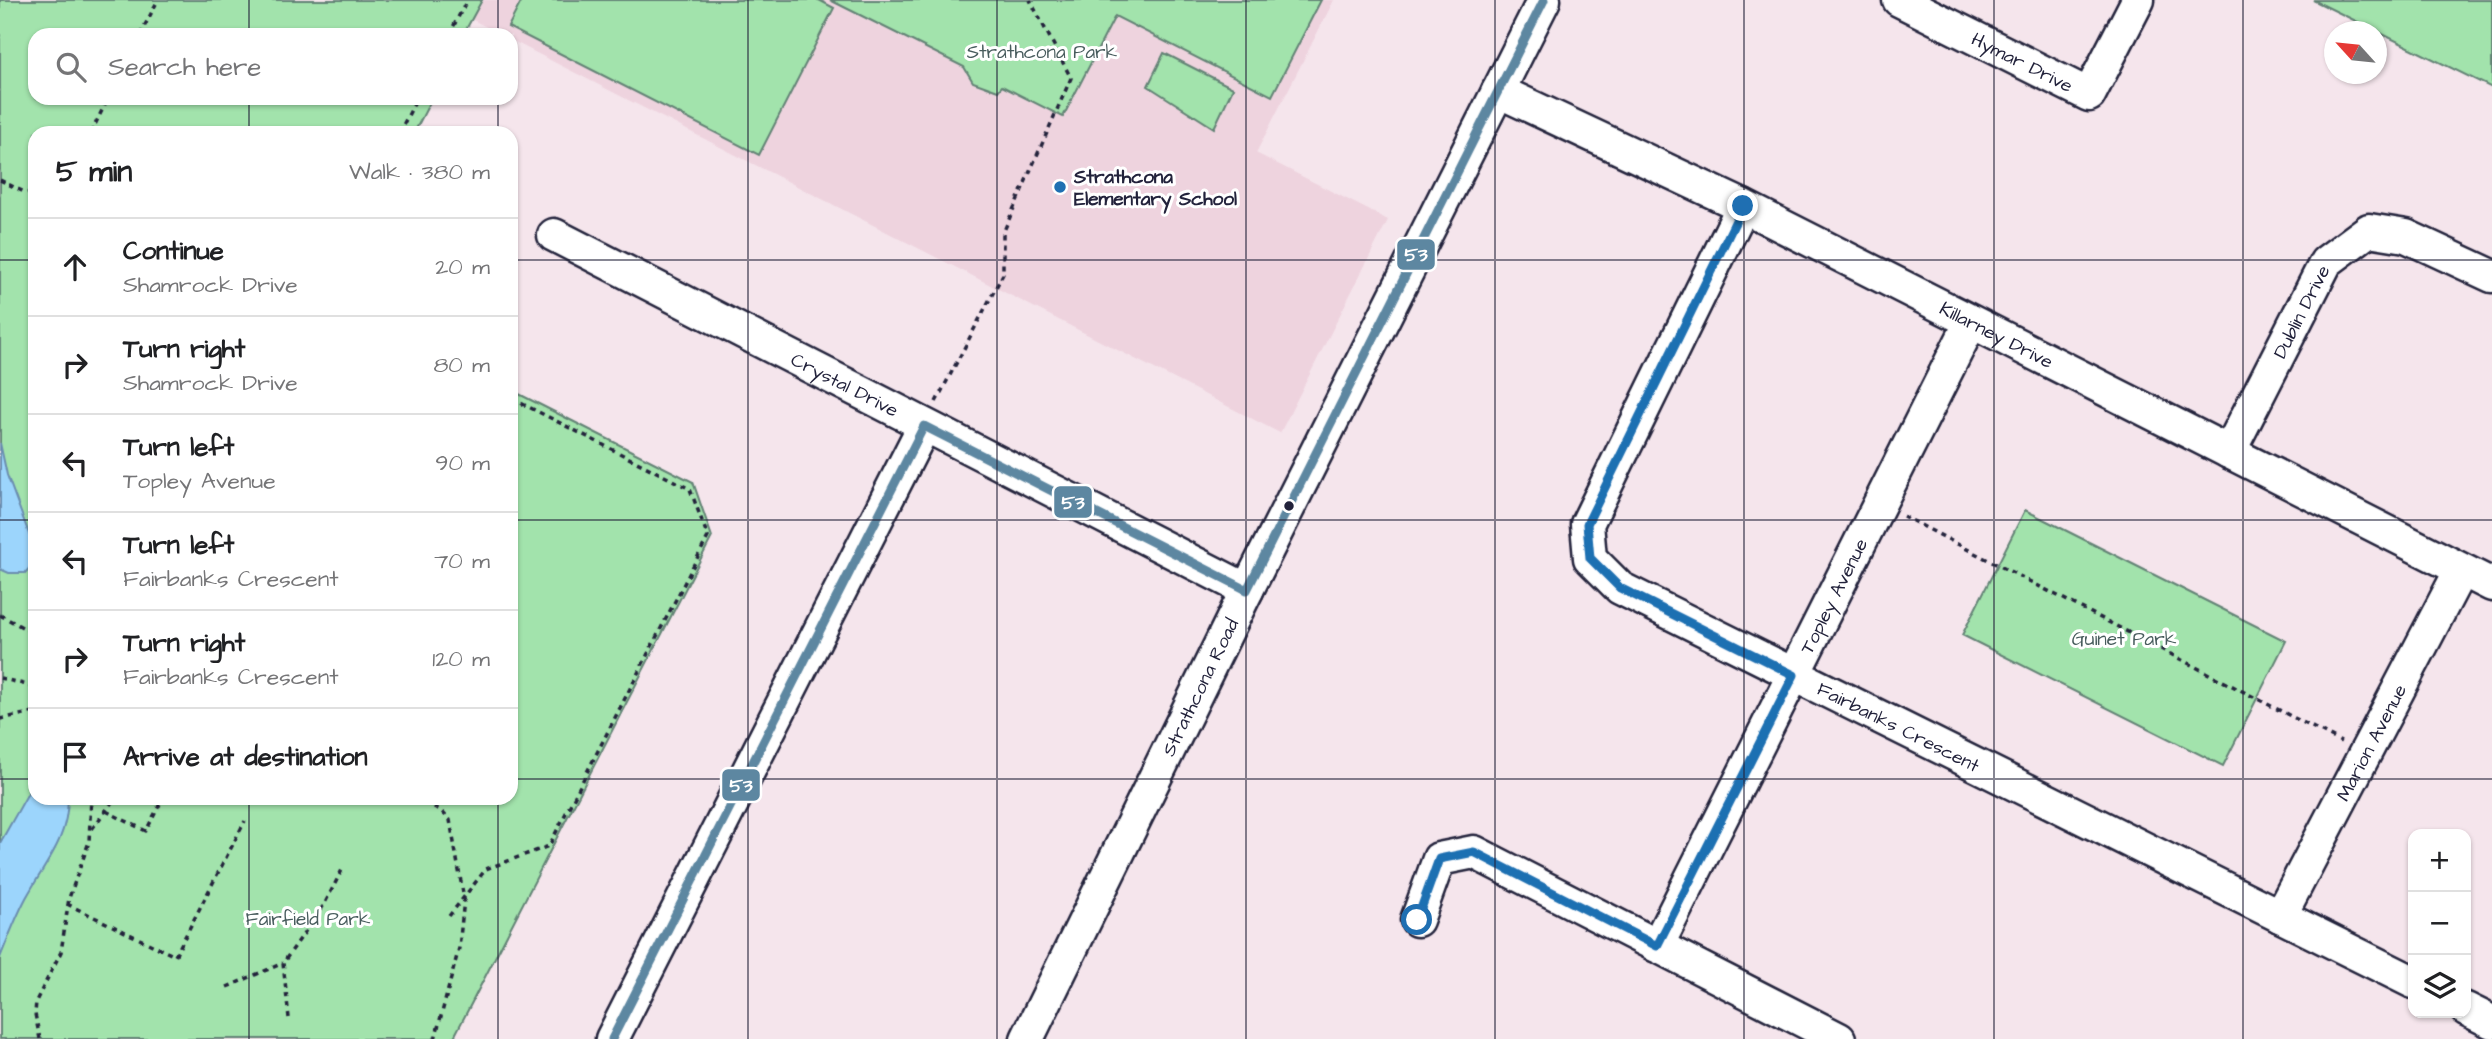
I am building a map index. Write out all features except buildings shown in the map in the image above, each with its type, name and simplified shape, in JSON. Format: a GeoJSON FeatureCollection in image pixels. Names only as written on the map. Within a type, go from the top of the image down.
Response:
{"type":"FeatureCollection","features":[{"type":"Feature","properties":{"kind":"street","name":"Strathcona Road"},"geometry":{"type":"LineString","coordinates":[[1027,1039],[1247,590],[1544,0]]}},
{"type":"Feature","properties":{"kind":"street","name":"Hymar Drive"},"geometry":{"type":"LineString","coordinates":[[1899,0],[2089,95],[2138,0]]}},
{"type":"Feature","properties":{"kind":"street","name":"Killarney Drive"},"geometry":{"type":"LineString","coordinates":[[1498,92],[1743,206],[2492,585]]}},
{"type":"Feature","properties":{"kind":"street","name":"Fairbanks Crescent"},"geometry":{"type":"LineString","coordinates":[[1743,206],[1587,524],[1590,558],[1620,588],[2408,980]]}},
{"type":"Feature","properties":{"kind":"street","name":"Dublin Drive"},"geometry":{"type":"LineString","coordinates":[[2229,452],[2326,262],[2369,230],[2406,236],[2492,276]]}},
{"type":"Feature","properties":{"kind":"street","name":"Crystal Drive"},"geometry":{"type":"LineString","coordinates":[[554,235],[1247,590]]}},
{"type":"Feature","properties":{"kind":"street","name":"Topley Avenue"},"geometry":{"type":"LineString","coordinates":[[1657,946],[1971,322]]}},
{"type":"Feature","properties":{"kind":"street"},"geometry":{"type":"LineString","coordinates":[[612,1039],[924,426]]}},
{"type":"Feature","properties":{"kind":"street","name":"Marion Avenue"},"geometry":{"type":"LineString","coordinates":[[2280,916],[2461,570]]}},
{"type":"Feature","properties":{"kind":"street"},"geometry":{"type":"LineString","coordinates":[[1417,920],[1439,859],[1474,852],[1839,1039]]}},
{"type":"Feature","properties":{"kind":"street"},"geometry":{"type":"LineString","coordinates":[[2471,1011],[2492,1021]]}},
{"type":"Feature","properties":{"kind":"path"},"geometry":{"type":"LineString","coordinates":[[144,28],[158,0]]}},
{"type":"Feature","properties":{"kind":"path"},"geometry":{"type":"LineString","coordinates":[[453,28],[467,0]]}},
{"type":"Feature","properties":{"kind":"path"},"geometry":{"type":"LineString","coordinates":[[924,426],[1003,274],[1003,233],[1071,78],[1030,0]]}},
{"type":"Feature","properties":{"kind":"path"},"geometry":{"type":"LineString","coordinates":[[94,126],[105,105]]}},
{"type":"Feature","properties":{"kind":"path"},"geometry":{"type":"LineString","coordinates":[[403,126],[413,105]]}},
{"type":"Feature","properties":{"kind":"path"},"geometry":{"type":"LineString","coordinates":[[0,180],[28,193]]}},
{"type":"Feature","properties":{"kind":"path"},"geometry":{"type":"LineString","coordinates":[[449,916],[486,869],[549,846],[709,537],[690,489],[518,402]]}},
{"type":"Feature","properties":{"kind":"path"},"geometry":{"type":"LineString","coordinates":[[1880,503],[2365,755]]}},
{"type":"Feature","properties":{"kind":"path"},"geometry":{"type":"LineString","coordinates":[[0,615],[28,630]]}},
{"type":"Feature","properties":{"kind":"path"},"geometry":{"type":"LineString","coordinates":[[0,678],[28,685]]}},
{"type":"Feature","properties":{"kind":"path"},"geometry":{"type":"LineString","coordinates":[[0,719],[28,713]]}},
{"type":"Feature","properties":{"kind":"path"},"geometry":{"type":"LineString","coordinates":[[40,1039],[35,1014],[36,1001],[61,952],[68,904],[89,842],[91,805]]}},
{"type":"Feature","properties":{"kind":"path"},"geometry":{"type":"LineString","coordinates":[[90,831],[110,805]]}},
{"type":"Feature","properties":{"kind":"path"},"geometry":{"type":"LineString","coordinates":[[106,811],[146,831],[159,805]]}},
{"type":"Feature","properties":{"kind":"path"},"geometry":{"type":"LineString","coordinates":[[430,805],[450,820],[464,900],[459,948],[435,1039]]}},
{"type":"Feature","properties":{"kind":"path"},"geometry":{"type":"LineString","coordinates":[[68,904],[176,956],[245,821]]}},
{"type":"Feature","properties":{"kind":"path"},"geometry":{"type":"LineString","coordinates":[[227,987],[283,963],[324,905],[342,870]]}},
{"type":"Feature","properties":{"kind":"path"},"geometry":{"type":"LineString","coordinates":[[283,963],[289,1018]]}},
{"type":"Feature","properties":{"kind":"shaded area","name":"Strathcona Elementary School"},"geometry":{"type":"Polygon","coordinates":[[[482,0],[1334,0],[1256,153],[1388,220],[1280,433],[518,44],[518,28],[488,28],[471,19],[482,0]]]}},
{"type":"Feature","properties":{"kind":"green space","name":"Fairfield Park"},"geometry":{"type":"Polygon","coordinates":[[[0,0],[482,0],[467,28],[28,28],[28,105],[428,105],[418,126],[28,126],[28,805],[518,805],[518,394],[693,482],[712,537],[453,1039],[0,1039],[0,0]]]}},
{"type":"Feature","properties":{"kind":"green space"},"geometry":{"type":"Polygon","coordinates":[[[522,0],[819,0],[834,8],[759,155],[518,32],[518,28],[508,27],[522,0]]]}},
{"type":"Feature","properties":{"kind":"green space","name":"Strathcona Park"},"geometry":{"type":"Polygon","coordinates":[[[830,0],[1321,0],[1272,96],[1115,16],[1063,117],[1002,86],[998,91],[973,82],[964,67],[830,0]]]}},
{"type":"Feature","properties":{"kind":"green space"},"geometry":{"type":"Polygon","coordinates":[[[2313,0],[2492,0],[2492,88],[2387,36],[2387,21],[2356,21],[2313,0]]]}},
{"type":"Feature","properties":{"kind":"green space"},"geometry":{"type":"Polygon","coordinates":[[[1164,53],[1233,88],[1214,128],[1148,86],[1164,53]]]}},
{"type":"Feature","properties":{"kind":"green space","name":"Guinet Park"},"geometry":{"type":"Polygon","coordinates":[[[2025,510],[2286,641],[2223,766],[1962,635],[2025,510]]]}},
{"type":"Feature","properties":{"kind":"water"},"geometry":{"type":"Polygon","coordinates":[[[0,443],[7,475],[28,531],[28,570],[25,573],[9,573],[0,569],[0,443]]]}},
{"type":"Feature","properties":{"kind":"water"},"geometry":{"type":"Polygon","coordinates":[[[28,793],[28,805],[68,805],[60,839],[22,905],[0,958],[0,843],[28,793]]]}},
{"type":"Feature","properties":{"kind":"transit line","name":"53"},"geometry":{"type":"LineString","coordinates":[[612,1039],[924,426],[1247,590],[1544,0]]}},
{"type":"Feature","properties":{"kind":"place","name":"Strathcona Elementary School"},"geometry":{"type":"Point","coordinates":[1060,187]}},
{"type":"Feature","properties":{"kind":"route"},"geometry":{"type":"LineString","coordinates":[[1417,920],[1439,859],[1474,852],[1657,946],[1794,675],[1620,588],[1590,558],[1587,524],[1743,206]]}}]}
